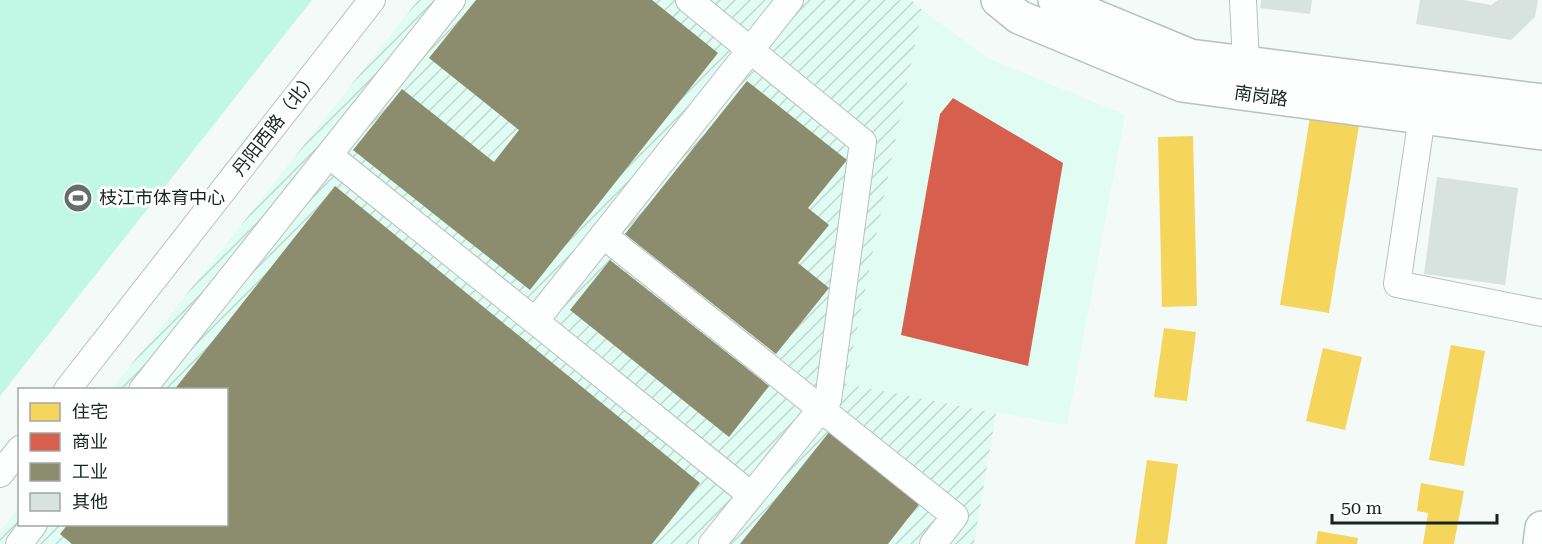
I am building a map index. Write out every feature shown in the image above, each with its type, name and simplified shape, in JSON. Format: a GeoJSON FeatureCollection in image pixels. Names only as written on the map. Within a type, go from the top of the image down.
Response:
{"type":"FeatureCollection","features":[{"type":"Feature","properties":{"kind":"main road","name":"南岗路"},"geometry":{"type":"LineString","coordinates":[[998,0],[1019,17],[1182,85],[1542,133]]}},
{"type":"Feature","properties":{"kind":"main road","name":"南岗路"},"geometry":{"type":"LineString","coordinates":[[1055,0],[1190,56],[1542,101]]}},
{"type":"Feature","properties":{"kind":"main road"},"geometry":{"type":"LineString","coordinates":[[1540,544],[1542,528]]}},
{"type":"Feature","properties":{"kind":"street","name":"丹阳西路（北）"},"geometry":{"type":"LineString","coordinates":[[68,388],[372,0]]}},
{"type":"Feature","properties":{"kind":"street"},"geometry":{"type":"LineString","coordinates":[[144,388],[452,0]]}},
{"type":"Feature","properties":{"kind":"street"},"geometry":{"type":"LineString","coordinates":[[689,0],[863,142],[828,400],[712,544]]}},
{"type":"Feature","properties":{"kind":"street"},"geometry":{"type":"LineString","coordinates":[[536,320],[790,0]]}},
{"type":"Feature","properties":{"kind":"street"},"geometry":{"type":"LineString","coordinates":[[1243,0],[1246,64]]}},
{"type":"Feature","properties":{"kind":"street"},"geometry":{"type":"LineString","coordinates":[[1422,117],[1397,284],[1542,313]]}},
{"type":"Feature","properties":{"kind":"street"},"geometry":{"type":"LineString","coordinates":[[328,155],[751,495]]}},
{"type":"Feature","properties":{"kind":"street"},"geometry":{"type":"LineString","coordinates":[[603,234],[955,516],[933,544]]}},
{"type":"Feature","properties":{"kind":"street"},"geometry":{"type":"LineString","coordinates":[[0,474],[18,452]]}},
{"type":"Feature","properties":{"kind":"street"},"geometry":{"type":"LineString","coordinates":[[19,544],[33,526]]}},
{"type":"Feature","properties":{"kind":"shaded area"},"geometry":{"type":"Polygon","coordinates":[[[418,0],[911,0],[922,10],[846,384],[996,413],[974,544],[0,544],[0,532],[18,508],[18,526],[228,526],[228,388],[113,388],[418,0]]]}},
{"type":"Feature","properties":{"kind":"shaded area"},"geometry":{"type":"Polygon","coordinates":[[[922,10],[989,59],[1125,115],[1067,425],[846,385],[922,10]]]}},
{"type":"Feature","properties":{"kind":"green space","name":"枝江市体育中心"},"geometry":{"type":"Polygon","coordinates":[[[0,0],[312,0],[0,396],[0,0]]]}},
{"type":"Feature","properties":{"kind":"building: 住宅"},"geometry":{"type":"Polygon","coordinates":[[[1310,117],[1359,125],[1329,313],[1280,305],[1310,117]]]}},
{"type":"Feature","properties":{"kind":"building: 住宅"},"geometry":{"type":"Polygon","coordinates":[[[1193,136],[1197,306],[1162,307],[1158,137],[1193,136]]]}},
{"type":"Feature","properties":{"kind":"building: 住宅"},"geometry":{"type":"Polygon","coordinates":[[[1164,328],[1196,332],[1187,401],[1154,397],[1164,328]]]}},
{"type":"Feature","properties":{"kind":"building: 住宅"},"geometry":{"type":"Polygon","coordinates":[[[1451,345],[1485,351],[1464,466],[1429,460],[1451,345]]]}},
{"type":"Feature","properties":{"kind":"building: 住宅"},"geometry":{"type":"Polygon","coordinates":[[[1323,348],[1362,357],[1345,430],[1306,421],[1323,348]]]}},
{"type":"Feature","properties":{"kind":"building: 住宅"},"geometry":{"type":"Polygon","coordinates":[[[1147,460],[1178,464],[1167,544],[1135,544],[1147,460]]]}},
{"type":"Feature","properties":{"kind":"building: 住宅"},"geometry":{"type":"Polygon","coordinates":[[[1421,483],[1464,491],[1454,544],[1423,544],[1428,513],[1417,511],[1421,483]]]}},
{"type":"Feature","properties":{"kind":"building: 住宅"},"geometry":{"type":"Polygon","coordinates":[[[1318,531],[1358,538],[1357,544],[1316,544],[1318,531]]]}},
{"type":"Feature","properties":{"kind":"building: 商业"},"geometry":{"type":"Polygon","coordinates":[[[953,98],[1063,163],[1028,366],[901,335],[940,114],[953,98]]]}},
{"type":"Feature","properties":{"kind":"building: 工业"},"geometry":{"type":"Polygon","coordinates":[[[476,0],[652,0],[718,53],[530,290],[353,150],[402,89],[494,162],[519,130],[429,58],[476,0]]]}},
{"type":"Feature","properties":{"kind":"building: 工业"},"geometry":{"type":"Polygon","coordinates":[[[747,81],[847,160],[808,208],[829,225],[798,263],[829,288],[776,354],[625,234],[747,81]]]}},
{"type":"Feature","properties":{"kind":"building: 工业"},"geometry":{"type":"Polygon","coordinates":[[[335,186],[700,483],[652,544],[72,544],[60,534],[66,526],[228,526],[228,388],[176,388],[335,186]]]}},
{"type":"Feature","properties":{"kind":"building: 工业"},"geometry":{"type":"Polygon","coordinates":[[[610,260],[769,386],[729,437],[570,310],[610,260]]]}},
{"type":"Feature","properties":{"kind":"building: 工业"},"geometry":{"type":"Polygon","coordinates":[[[830,431],[920,503],[888,544],[740,544],[830,431]]]}},
{"type":"Feature","properties":{"kind":"building: 其他"},"geometry":{"type":"Polygon","coordinates":[[[1261,0],[1312,0],[1310,14],[1260,8],[1261,0]]]}},
{"type":"Feature","properties":{"kind":"building: 其他"},"geometry":{"type":"Polygon","coordinates":[[[1420,0],[1463,0],[1491,5],[1498,0],[1538,0],[1535,17],[1511,40],[1416,24],[1420,0]]]}},
{"type":"Feature","properties":{"kind":"building: 其他"},"geometry":{"type":"Polygon","coordinates":[[[1437,177],[1518,188],[1505,285],[1424,274],[1437,177]]]}},
{"type":"Feature","properties":{"kind":"place","name":"枝江市体育中心"},"geometry":{"type":"Point","coordinates":[78,198]}}]}
